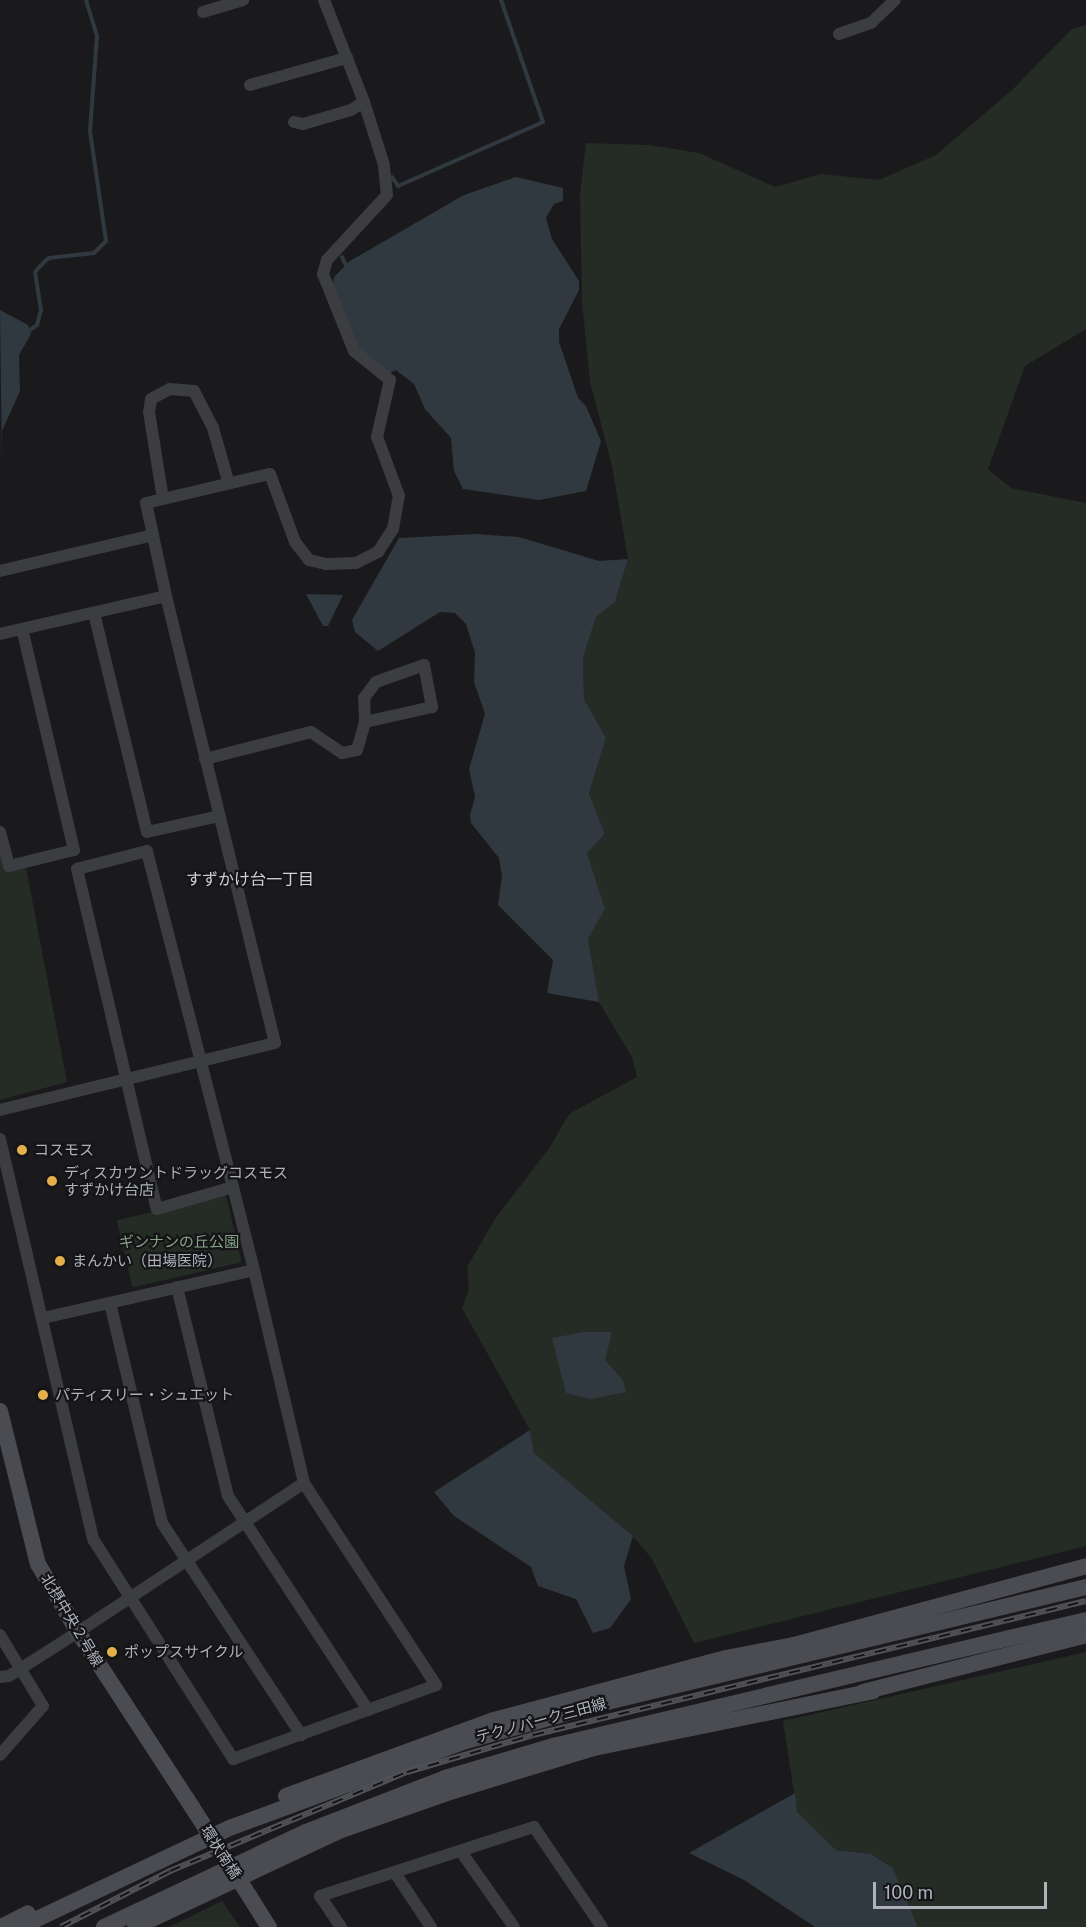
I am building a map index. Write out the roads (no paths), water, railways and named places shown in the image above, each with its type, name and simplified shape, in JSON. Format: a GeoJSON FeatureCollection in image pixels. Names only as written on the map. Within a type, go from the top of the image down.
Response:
{"type":"FeatureCollection","features":[{"type":"Feature","properties":{"kind":"main road","name":"北摂中央２号線"},"geometry":{"type":"LineString","coordinates":[[0,1411],[38,1564],[78,1632],[192,1807]]}},
{"type":"Feature","properties":{"kind":"main road"},"geometry":{"type":"LineString","coordinates":[[2,1927],[224,1820],[417,1746],[578,1696],[794,1645],[1086,1566]]}},
{"type":"Feature","properties":{"kind":"main road","name":"テクノパーク三田線"},"geometry":{"type":"LineString","coordinates":[[20,1927],[232,1827],[466,1741],[637,1695],[1086,1587]]}},
{"type":"Feature","properties":{"kind":"main road","name":"テクノパーク三田線"},"geometry":{"type":"LineString","coordinates":[[104,1927],[306,1832],[445,1778],[554,1746],[791,1693],[1086,1620]]}},
{"type":"Feature","properties":{"kind":"main road"},"geometry":{"type":"LineString","coordinates":[[135,1927],[339,1831],[453,1791],[594,1748],[873,1691],[1086,1635]]}},
{"type":"Feature","properties":{"kind":"main road"},"geometry":{"type":"LineString","coordinates":[[637,1695],[794,1645]]}},
{"type":"Feature","properties":{"kind":"main road"},"geometry":{"type":"LineString","coordinates":[[791,1693],[820,1696],[873,1691]]}},
{"type":"Feature","properties":{"kind":"main road","name":"環状南橋"},"geometry":{"type":"LineString","coordinates":[[192,1807],[269,1927]]}},
{"type":"Feature","properties":{"kind":"main road"},"geometry":{"type":"LineString","coordinates":[[117,1927],[164,1898]]}},
{"type":"Feature","properties":{"kind":"street"},"geometry":{"type":"LineString","coordinates":[[203,12],[243,0]]}},
{"type":"Feature","properties":{"kind":"street"},"geometry":{"type":"LineString","coordinates":[[0,1110],[275,1043],[165,596],[146,503],[270,474],[295,542],[309,560],[343,566],[356,563],[378,552],[393,530],[399,496],[377,437],[390,381],[354,351],[323,274],[327,260],[387,195],[384,165],[364,102],[324,0]]}},
{"type":"Feature","properties":{"kind":"street"},"geometry":{"type":"LineString","coordinates":[[839,34],[871,23],[895,0]]}},
{"type":"Feature","properties":{"kind":"street"},"geometry":{"type":"LineString","coordinates":[[250,85],[347,58]]}},
{"type":"Feature","properties":{"kind":"street"},"geometry":{"type":"LineString","coordinates":[[294,122],[303,124],[351,110],[364,102]]}},
{"type":"Feature","properties":{"kind":"street"},"geometry":{"type":"LineString","coordinates":[[164,499],[149,412],[150,399],[170,389],[194,392],[213,428],[229,484]]}},
{"type":"Feature","properties":{"kind":"street"},"geometry":{"type":"LineString","coordinates":[[0,571],[153,535]]}},
{"type":"Feature","properties":{"kind":"street"},"geometry":{"type":"LineString","coordinates":[[0,634],[165,596]]}},
{"type":"Feature","properties":{"kind":"street"},"geometry":{"type":"LineString","coordinates":[[94,613],[147,832],[219,816]]}},
{"type":"Feature","properties":{"kind":"street"},"geometry":{"type":"LineString","coordinates":[[0,832],[9,866],[74,850],[22,629]]}},
{"type":"Feature","properties":{"kind":"street"},"geometry":{"type":"LineString","coordinates":[[205,759],[311,732],[342,753],[357,750],[365,722],[364,698],[376,682],[424,665],[432,707],[365,722]]}},
{"type":"Feature","properties":{"kind":"street"},"geometry":{"type":"LineString","coordinates":[[0,1139],[93,1539],[129,1599],[233,1759],[436,1684],[304,1483],[254,1270],[233,1187],[147,851],[77,868],[157,1209],[233,1187]]}},
{"type":"Feature","properties":{"kind":"street"},"geometry":{"type":"LineString","coordinates":[[43,1318],[254,1270]]}},
{"type":"Feature","properties":{"kind":"street"},"geometry":{"type":"LineString","coordinates":[[177,1287],[228,1496],[368,1710]]}},
{"type":"Feature","properties":{"kind":"street"},"geometry":{"type":"LineString","coordinates":[[110,1303],[162,1523],[300,1735]]}},
{"type":"Feature","properties":{"kind":"street"},"geometry":{"type":"LineString","coordinates":[[0,1677],[18,1670],[78,1632],[304,1483]]}},
{"type":"Feature","properties":{"kind":"street"},"geometry":{"type":"LineString","coordinates":[[0,1635],[18,1670],[43,1706],[0,1755]]}},
{"type":"Feature","properties":{"kind":"street"},"geometry":{"type":"LineString","coordinates":[[341,1927],[320,1896],[462,1853],[534,1827],[602,1927]]}},
{"type":"Feature","properties":{"kind":"street"},"geometry":{"type":"LineString","coordinates":[[462,1853],[514,1927]]}},
{"type":"Feature","properties":{"kind":"street"},"geometry":{"type":"LineString","coordinates":[[395,1873],[431,1927]]}},
{"type":"Feature","properties":{"kind":"waterway"},"geometry":{"type":"LineString","coordinates":[[30,330],[37,325],[41,310],[35,272],[49,258],[94,253],[106,241],[90,131],[97,36],[86,0]]}},
{"type":"Feature","properties":{"kind":"waterway"},"geometry":{"type":"LineString","coordinates":[[392,177],[398,186],[543,122],[501,0]]}},
{"type":"Feature","properties":{"kind":"waterway"},"geometry":{"type":"LineString","coordinates":[[342,257],[346,265]]}},
{"type":"Feature","properties":{"kind":"railway"},"geometry":{"type":"LineString","coordinates":[[61,1927],[170,1871],[407,1772],[533,1735],[1086,1601]]}},
{"type":"Feature","properties":{"kind":"place","name":"コスモス"},"geometry":{"type":"Point","coordinates":[22,1150]}},
{"type":"Feature","properties":{"kind":"place","name":"ディスカウントドラッグコスモス すずかけ台店"},"geometry":{"type":"Point","coordinates":[52,1181]}},
{"type":"Feature","properties":{"kind":"place","name":"まんかい（田場医院）"},"geometry":{"type":"Point","coordinates":[60,1261]}},
{"type":"Feature","properties":{"kind":"place","name":"パティスリー・シュエット"},"geometry":{"type":"Point","coordinates":[43,1395]}},
{"type":"Feature","properties":{"kind":"place","name":"ポップスサイクル"},"geometry":{"type":"Point","coordinates":[112,1652]}},
{"type":"Feature","properties":{"kind":"district","name":"すずかけ台一丁目"},"geometry":{"type":"Point","coordinates":[250,880]}},
{"type":"Feature","properties":{"kind":"park label","name":"ギンナンの丘公園"},"geometry":{"type":"Point","coordinates":[179,1242]}}]}
